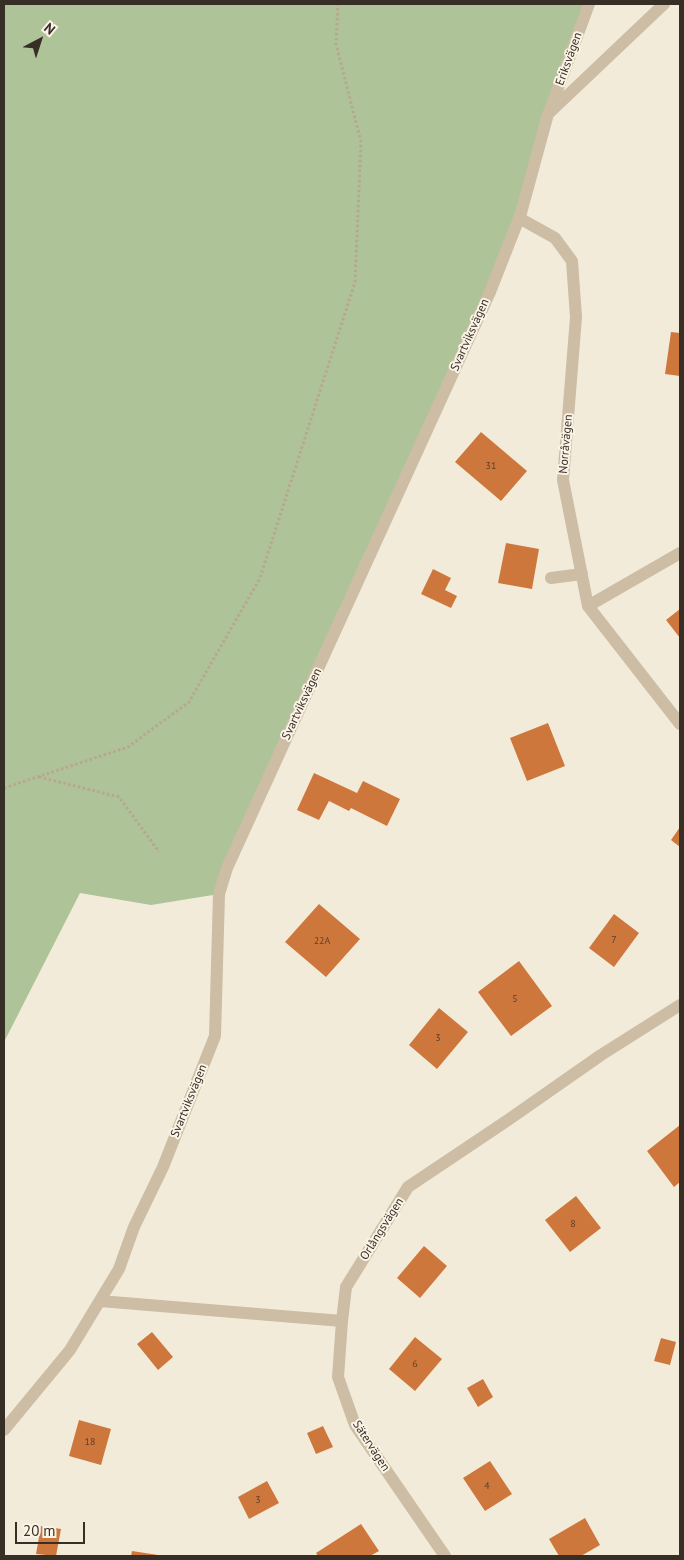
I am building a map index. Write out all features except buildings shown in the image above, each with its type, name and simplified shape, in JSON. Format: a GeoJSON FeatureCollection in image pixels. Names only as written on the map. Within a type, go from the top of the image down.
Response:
{"type":"FeatureCollection","features":[{"type":"Feature","properties":{"kind":"street","name":"Eriksvägen"},"geometry":{"type":"LineString","coordinates":[[548,114],[588,4]]}},
{"type":"Feature","properties":{"kind":"street"},"geometry":{"type":"LineString","coordinates":[[548,114],[664,4]]}},
{"type":"Feature","properties":{"kind":"street","name":"Svartviksvägen"},"geometry":{"type":"LineString","coordinates":[[4,1430],[70,1350],[100,1301],[119,1269],[134,1227],[162,1167],[215,1036],[219,894],[227,868],[490,292],[519,218],[548,114]]}},
{"type":"Feature","properties":{"kind":"street","name":"Norråvägen"},"geometry":{"type":"LineString","coordinates":[[519,218],[556,238],[572,261],[576,317],[563,480],[588,606],[680,724]]}},
{"type":"Feature","properties":{"kind":"street"},"geometry":{"type":"LineString","coordinates":[[588,606],[680,553]]}},
{"type":"Feature","properties":{"kind":"street"},"geometry":{"type":"LineString","coordinates":[[551,578],[582,574]]}},
{"type":"Feature","properties":{"kind":"street","name":"Orlångsvägen"},"geometry":{"type":"LineString","coordinates":[[342,1321],[346,1287],[408,1187],[601,1055],[680,1005]]}},
{"type":"Feature","properties":{"kind":"street"},"geometry":{"type":"LineString","coordinates":[[100,1301],[342,1321]]}},
{"type":"Feature","properties":{"kind":"street","name":"Sätervägen"},"geometry":{"type":"LineString","coordinates":[[342,1321],[338,1377],[355,1425],[445,1556]]}},
{"type":"Feature","properties":{"kind":"path"},"geometry":{"type":"LineString","coordinates":[[4,788],[128,747],[189,702],[260,578],[355,282],[361,142],[336,44],[338,4]]}},
{"type":"Feature","properties":{"kind":"path"},"geometry":{"type":"LineString","coordinates":[[39,777],[119,797],[159,852]]}},
{"type":"Feature","properties":{"kind":"green space"},"geometry":{"type":"Polygon","coordinates":[[[4,4],[589,4],[521,213],[219,894],[151,905],[80,893],[4,1042],[4,4]]]}}]}
